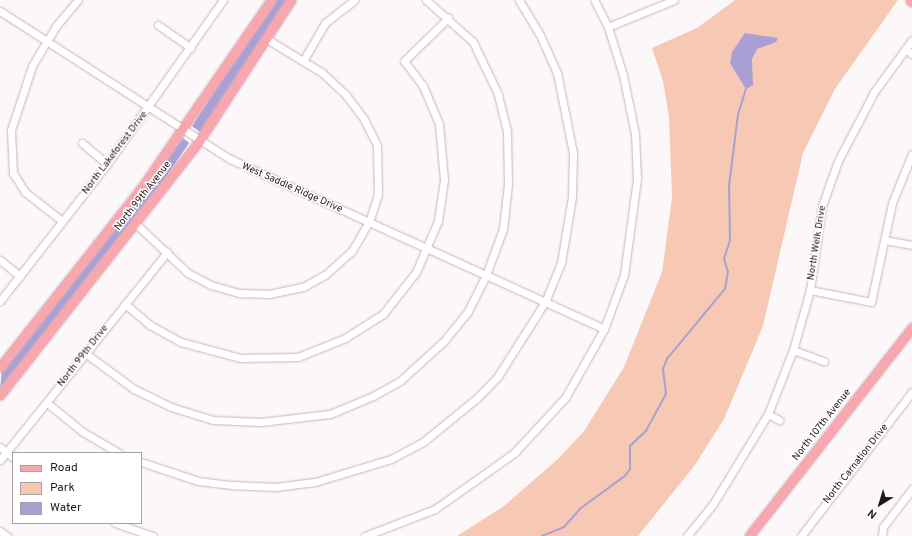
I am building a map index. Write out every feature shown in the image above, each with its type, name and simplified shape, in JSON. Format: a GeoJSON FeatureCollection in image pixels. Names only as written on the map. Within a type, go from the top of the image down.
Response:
{"type":"FeatureCollection","features":[{"type":"Feature","properties":{"kind":"main road","name":"North 99th Avenue"},"geometry":{"type":"LineString","coordinates":[[0,367],[184,130],[271,0]]}},
{"type":"Feature","properties":{"kind":"main road","name":"North 99th Avenue"},"geometry":{"type":"LineString","coordinates":[[0,395],[136,224],[199,141],[267,39],[291,0]]}},
{"type":"Feature","properties":{"kind":"main road","name":"North 107th Avenue"},"geometry":{"type":"LineString","coordinates":[[749,536],[912,327]]}},
{"type":"Feature","properties":{"kind":"street"},"geometry":{"type":"LineString","coordinates":[[62,221],[25,192],[13,173],[10,154],[11,130],[18,104],[32,66],[48,40],[78,0]]}},
{"type":"Feature","properties":{"kind":"street","name":"North Lakeforest Drive"},"geometry":{"type":"LineString","coordinates":[[0,301],[107,164],[150,106],[223,0]]}},
{"type":"Feature","properties":{"kind":"street"},"geometry":{"type":"LineString","coordinates":[[303,61],[325,23],[354,0]]}},
{"type":"Feature","properties":{"kind":"street"},"geometry":{"type":"LineString","coordinates":[[85,353],[134,389],[171,407],[212,420],[261,422],[330,414],[380,392],[422,364],[468,311],[486,275],[503,229],[508,184],[507,131],[498,94],[473,42],[448,18],[426,0]]}},
{"type":"Feature","properties":{"kind":"street"},"geometry":{"type":"LineString","coordinates":[[142,462],[198,481],[274,487],[315,482],[391,459],[423,442],[477,398],[516,353],[545,302],[564,248],[572,197],[573,153],[557,72],[540,35],[519,0]]}},
{"type":"Feature","properties":{"kind":"street"},"geometry":{"type":"LineString","coordinates":[[365,536],[435,509],[514,453],[565,398],[604,329],[624,275],[637,179],[635,134],[623,75],[608,27],[594,0]]}},
{"type":"Feature","properties":{"kind":"street"},"geometry":{"type":"LineString","coordinates":[[608,27],[674,0]]}},
{"type":"Feature","properties":{"kind":"street","name":"West Saddle Ridge Drive"},"geometry":{"type":"LineString","coordinates":[[0,11],[150,106],[199,141],[230,160],[604,329]]}},
{"type":"Feature","properties":{"kind":"street"},"geometry":{"type":"LineString","coordinates":[[125,304],[150,325],[181,342],[215,353],[240,358],[298,357],[346,338],[383,314],[403,291],[429,250],[443,199],[444,154],[439,124],[423,86],[404,61],[448,18]]}},
{"type":"Feature","properties":{"kind":"street"},"geometry":{"type":"LineString","coordinates":[[158,25],[191,48]]}},
{"type":"Feature","properties":{"kind":"street"},"geometry":{"type":"LineString","coordinates":[[136,224],[188,273],[211,285],[239,293],[286,292],[325,275],[352,251],[369,222],[378,194],[377,145],[364,118],[346,95],[303,61],[267,39]]}},
{"type":"Feature","properties":{"kind":"street","name":"North Welk Drive"},"geometry":{"type":"LineString","coordinates":[[687,536],[717,498],[768,414],[793,350],[810,290],[822,206],[838,161],[874,92],[912,40]]}},
{"type":"Feature","properties":{"kind":"street"},"geometry":{"type":"LineString","coordinates":[[905,49],[912,54]]}},
{"type":"Feature","properties":{"kind":"street"},"geometry":{"type":"LineString","coordinates":[[82,143],[107,164]]}},
{"type":"Feature","properties":{"kind":"street"},"geometry":{"type":"LineString","coordinates":[[810,290],[871,302],[892,203],[911,156]]}},
{"type":"Feature","properties":{"kind":"street"},"geometry":{"type":"LineString","coordinates":[[884,240],[912,245]]}},
{"type":"Feature","properties":{"kind":"street","name":"North 99th Drive"},"geometry":{"type":"LineString","coordinates":[[0,460],[167,252]]}},
{"type":"Feature","properties":{"kind":"street"},"geometry":{"type":"LineString","coordinates":[[0,260],[20,276]]}},
{"type":"Feature","properties":{"kind":"street"},"geometry":{"type":"LineString","coordinates":[[793,350],[824,361]]}},
{"type":"Feature","properties":{"kind":"street","name":"North Carnation Drive"},"geometry":{"type":"LineString","coordinates":[[801,536],[912,392]]}},
{"type":"Feature","properties":{"kind":"street"},"geometry":{"type":"LineString","coordinates":[[47,403],[83,432],[117,452]]}},
{"type":"Feature","properties":{"kind":"street"},"geometry":{"type":"LineString","coordinates":[[768,414],[779,420]]}},
{"type":"Feature","properties":{"kind":"street"},"geometry":{"type":"LineString","coordinates":[[0,447],[12,457]]}},
{"type":"Feature","properties":{"kind":"street"},"geometry":{"type":"LineString","coordinates":[[882,536],[883,527],[912,489]]}},
{"type":"Feature","properties":{"kind":"street"},"geometry":{"type":"LineString","coordinates":[[118,524],[153,536]]}},
{"type":"Feature","properties":{"kind":"street"},"geometry":{"type":"LineString","coordinates":[[0,531],[7,536]]}},
{"type":"Feature","properties":{"kind":"green space"},"geometry":{"type":"Polygon","coordinates":[[[735,0],[898,0],[835,89],[803,153],[763,326],[724,419],[695,465],[638,536],[457,536],[504,506],[558,459],[584,431],[624,367],[662,272],[672,198],[669,117],[663,81],[652,48],[697,28],[735,0]]]}},
{"type":"Feature","properties":{"kind":"water"},"geometry":{"type":"Polygon","coordinates":[[[274,0],[288,0],[200,132],[192,126],[274,0]]]}},
{"type":"Feature","properties":{"kind":"water"},"geometry":{"type":"Polygon","coordinates":[[[745,33],[778,38],[776,42],[757,49],[752,59],[753,85],[746,89],[730,63],[732,52],[745,33]]]}},
{"type":"Feature","properties":{"kind":"water"},"geometry":{"type":"Polygon","coordinates":[[[183,138],[189,143],[160,186],[0,390],[2,369],[183,138]]]}},
{"type":"Feature","properties":{"kind":"waterway"},"geometry":{"type":"LineString","coordinates":[[542,536],[564,527],[581,508],[625,476],[630,469],[630,446],[646,431],[666,394],[663,369],[667,359],[725,289],[728,272],[724,259],[730,241],[729,186],[738,115],[746,89]]}}]}
